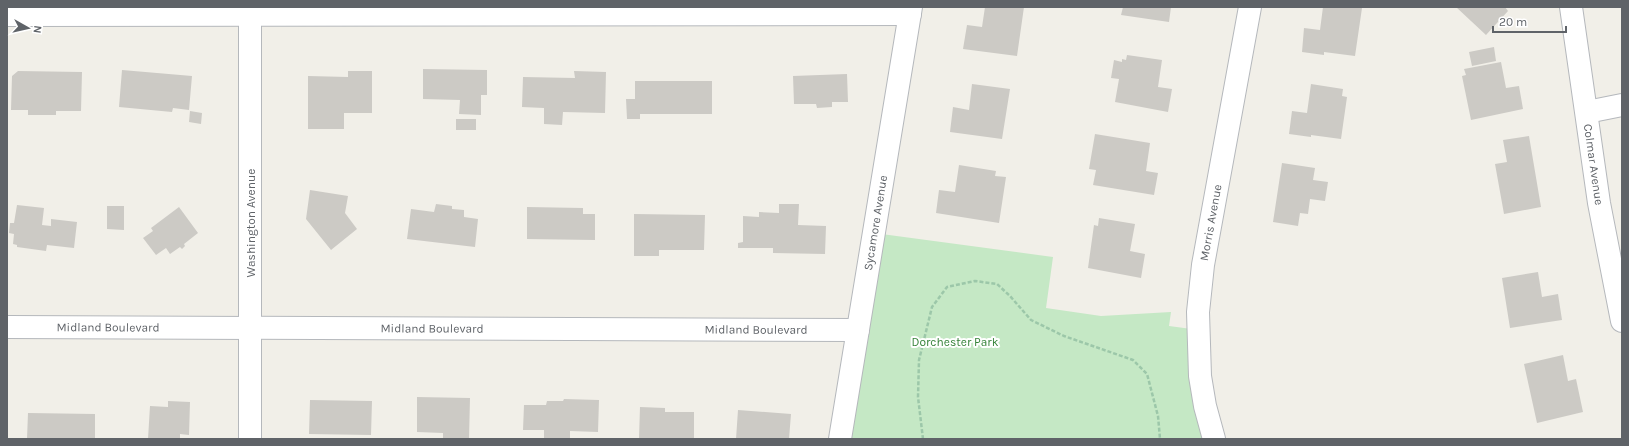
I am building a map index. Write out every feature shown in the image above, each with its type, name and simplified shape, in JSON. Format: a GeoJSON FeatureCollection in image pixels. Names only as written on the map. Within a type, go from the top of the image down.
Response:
{"type":"FeatureCollection","features":[{"type":"Feature","properties":{"kind":"street","name":"Morris Avenue"},"geometry":{"type":"LineString","coordinates":[[1214,439],[1205,406],[1200,376],[1198,312],[1203,265],[1250,7]]}},
{"type":"Feature","properties":{"kind":"street","name":"Colmar Avenue"},"geometry":{"type":"LineString","coordinates":[[1571,7],[1599,203],[1622,321]]}},
{"type":"Feature","properties":{"kind":"street"},"geometry":{"type":"LineString","coordinates":[[7,15],[250,11],[910,11]]}},
{"type":"Feature","properties":{"kind":"street","name":"Washington Avenue"},"geometry":{"type":"LineString","coordinates":[[250,11],[250,439]]}},
{"type":"Feature","properties":{"kind":"street","name":"Sycamore Avenue"},"geometry":{"type":"LineString","coordinates":[[840,439],[910,11]]}},
{"type":"Feature","properties":{"kind":"street"},"geometry":{"type":"LineString","coordinates":[[1587,112],[1622,105]]}},
{"type":"Feature","properties":{"kind":"street","name":"Midland Boulevard"},"geometry":{"type":"LineString","coordinates":[[7,327],[858,330]]}},
{"type":"Feature","properties":{"kind":"path"},"geometry":{"type":"LineString","coordinates":[[923,439],[918,397],[919,360],[932,307],[947,287],[975,281],[997,284],[1031,320],[1064,336],[1133,360],[1147,374],[1158,416],[1160,439]]}},
{"type":"Feature","properties":{"kind":"green space","name":"Dorchester Park"},"geometry":{"type":"Polygon","coordinates":[[[874,233],[1053,257],[1046,308],[1101,316],[1171,312],[1169,326],[1199,330],[1214,439],[840,439],[874,233]]]}},
{"type":"Feature","properties":{"kind":"building"},"geometry":{"type":"Polygon","coordinates":[[[985,7],[1024,7],[1017,56],[963,49],[967,25],[982,27],[985,7]]]}},
{"type":"Feature","properties":{"kind":"building"},"geometry":{"type":"Polygon","coordinates":[[[1123,7],[1171,7],[1169,22],[1121,15],[1123,7]]]}},
{"type":"Feature","properties":{"kind":"building"},"geometry":{"type":"Polygon","coordinates":[[[1323,7],[1362,8],[1355,56],[1324,52],[1324,55],[1302,52],[1304,28],[1320,30],[1323,7]]]}},
{"type":"Feature","properties":{"kind":"building"},"geometry":{"type":"Polygon","coordinates":[[[1456,7],[1505,7],[1508,11],[1486,35],[1456,7]]]}},
{"type":"Feature","properties":{"kind":"building"},"geometry":{"type":"Polygon","coordinates":[[[1494,47],[1496,61],[1472,66],[1469,52],[1494,47]]]}},
{"type":"Feature","properties":{"kind":"building"},"geometry":{"type":"Polygon","coordinates":[[[1127,55],[1162,60],[1158,87],[1172,89],[1168,112],[1115,102],[1119,79],[1111,78],[1114,60],[1122,62],[1122,59],[1126,60],[1127,55]]]}},
{"type":"Feature","properties":{"kind":"building"},"geometry":{"type":"Polygon","coordinates":[[[1501,62],[1506,88],[1519,86],[1523,109],[1471,120],[1462,76],[1466,75],[1464,69],[1501,62]]]}},
{"type":"Feature","properties":{"kind":"building"},"geometry":{"type":"Polygon","coordinates":[[[423,69],[487,70],[487,95],[481,95],[481,115],[459,114],[460,100],[423,99],[423,69]]]}},
{"type":"Feature","properties":{"kind":"building"},"geometry":{"type":"Polygon","coordinates":[[[122,70],[192,76],[189,110],[173,108],[172,112],[119,107],[122,70]]]}},
{"type":"Feature","properties":{"kind":"building"},"geometry":{"type":"Polygon","coordinates":[[[18,71],[82,72],[81,111],[56,111],[56,115],[28,115],[28,110],[11,110],[12,76],[18,71]]]}},
{"type":"Feature","properties":{"kind":"building"},"geometry":{"type":"Polygon","coordinates":[[[348,71],[372,71],[372,113],[344,113],[344,129],[308,129],[308,76],[348,77],[348,71]]]}},
{"type":"Feature","properties":{"kind":"building"},"geometry":{"type":"Polygon","coordinates":[[[574,71],[606,72],[605,113],[563,112],[562,125],[544,124],[544,108],[522,107],[523,77],[575,78],[574,71]]]}},
{"type":"Feature","properties":{"kind":"building"},"geometry":{"type":"Polygon","coordinates":[[[847,74],[848,102],[832,102],[832,107],[817,108],[816,104],[794,104],[793,76],[847,74]]]}},
{"type":"Feature","properties":{"kind":"building"},"geometry":{"type":"Polygon","coordinates":[[[635,81],[712,81],[712,114],[640,114],[640,119],[627,119],[626,99],[635,99],[635,81]]]}},
{"type":"Feature","properties":{"kind":"building"},"geometry":{"type":"Polygon","coordinates":[[[972,84],[1010,89],[1002,139],[950,132],[953,107],[969,110],[972,84]]]}},
{"type":"Feature","properties":{"kind":"building"},"geometry":{"type":"Polygon","coordinates":[[[1311,84],[1343,89],[1342,96],[1347,97],[1341,139],[1289,134],[1292,111],[1307,113],[1311,84]]]}},
{"type":"Feature","properties":{"kind":"building"},"geometry":{"type":"Polygon","coordinates":[[[190,111],[202,113],[201,124],[189,122],[190,111]]]}},
{"type":"Feature","properties":{"kind":"building"},"geometry":{"type":"Polygon","coordinates":[[[456,119],[476,119],[476,130],[456,130],[456,119]]]}},
{"type":"Feature","properties":{"kind":"building"},"geometry":{"type":"Polygon","coordinates":[[[1095,134],[1150,143],[1146,171],[1158,173],[1154,195],[1093,185],[1096,170],[1089,169],[1095,134]]]}},
{"type":"Feature","properties":{"kind":"building"},"geometry":{"type":"Polygon","coordinates":[[[1529,136],[1541,207],[1504,214],[1495,164],[1507,162],[1503,140],[1529,136]]]}},
{"type":"Feature","properties":{"kind":"building"},"geometry":{"type":"Polygon","coordinates":[[[1282,163],[1315,168],[1313,180],[1328,182],[1325,201],[1310,199],[1308,214],[1300,213],[1298,226],[1273,222],[1282,163]]]}},
{"type":"Feature","properties":{"kind":"building"},"geometry":{"type":"Polygon","coordinates":[[[959,165],[996,171],[995,176],[1006,177],[999,223],[936,213],[939,190],[955,192],[959,165]]]}},
{"type":"Feature","properties":{"kind":"building"},"geometry":{"type":"Polygon","coordinates":[[[310,190],[348,196],[345,213],[357,229],[331,250],[306,219],[310,190]]]}},
{"type":"Feature","properties":{"kind":"building"},"geometry":{"type":"Polygon","coordinates":[[[436,204],[452,206],[452,209],[464,210],[464,217],[478,219],[475,247],[407,239],[411,209],[434,212],[436,204]]]}},
{"type":"Feature","properties":{"kind":"building"},"geometry":{"type":"Polygon","coordinates":[[[779,204],[799,204],[798,225],[826,226],[825,254],[773,253],[773,248],[738,248],[738,243],[743,242],[743,216],[759,217],[759,212],[779,213],[779,204]]]}},
{"type":"Feature","properties":{"kind":"building"},"geometry":{"type":"Polygon","coordinates":[[[17,205],[44,208],[42,225],[51,226],[51,219],[77,222],[74,248],[47,245],[46,251],[17,247],[17,245],[13,244],[14,234],[9,233],[10,223],[14,223],[17,205]]]}},
{"type":"Feature","properties":{"kind":"building"},"geometry":{"type":"Polygon","coordinates":[[[107,206],[124,206],[124,230],[107,229],[107,206]]]}},
{"type":"Feature","properties":{"kind":"building"},"geometry":{"type":"Polygon","coordinates":[[[179,207],[198,233],[184,244],[185,246],[182,249],[180,247],[170,254],[166,248],[156,255],[143,238],[153,231],[151,228],[179,207]]]}},
{"type":"Feature","properties":{"kind":"building"},"geometry":{"type":"Polygon","coordinates":[[[527,207],[583,208],[583,214],[595,214],[595,240],[527,239],[527,207]]]}},
{"type":"Feature","properties":{"kind":"building"},"geometry":{"type":"Polygon","coordinates":[[[634,214],[705,215],[704,250],[659,250],[659,256],[634,256],[634,214]]]}},
{"type":"Feature","properties":{"kind":"building"},"geometry":{"type":"Polygon","coordinates":[[[1099,218],[1135,224],[1130,251],[1145,254],[1141,278],[1088,268],[1094,225],[1098,226],[1099,218]]]}},
{"type":"Feature","properties":{"kind":"building"},"geometry":{"type":"Polygon","coordinates":[[[1538,272],[1542,297],[1558,294],[1562,320],[1510,328],[1502,278],[1538,272]]]}},
{"type":"Feature","properties":{"kind":"building"},"geometry":{"type":"Polygon","coordinates":[[[1563,355],[1568,381],[1576,379],[1583,412],[1537,423],[1524,364],[1563,355]]]}},
{"type":"Feature","properties":{"kind":"building"},"geometry":{"type":"Polygon","coordinates":[[[417,397],[470,398],[469,439],[443,439],[443,433],[417,432],[417,397]]]}},
{"type":"Feature","properties":{"kind":"building"},"geometry":{"type":"Polygon","coordinates":[[[564,399],[599,400],[598,432],[570,431],[570,439],[544,439],[544,430],[523,430],[524,405],[546,405],[547,401],[563,401],[564,399]]]}},
{"type":"Feature","properties":{"kind":"building"},"geometry":{"type":"Polygon","coordinates":[[[310,400],[372,401],[371,435],[309,434],[310,400]]]}},
{"type":"Feature","properties":{"kind":"building"},"geometry":{"type":"Polygon","coordinates":[[[168,401],[190,402],[189,435],[180,434],[180,439],[148,439],[150,406],[168,407],[168,401]]]}},
{"type":"Feature","properties":{"kind":"building"},"geometry":{"type":"Polygon","coordinates":[[[640,407],[665,408],[665,412],[694,412],[694,439],[639,439],[640,407]]]}},
{"type":"Feature","properties":{"kind":"building"},"geometry":{"type":"Polygon","coordinates":[[[738,410],[791,414],[789,439],[736,439],[738,410]]]}},
{"type":"Feature","properties":{"kind":"building"},"geometry":{"type":"Polygon","coordinates":[[[28,413],[95,414],[95,438],[27,439],[28,413]]]}}]}
